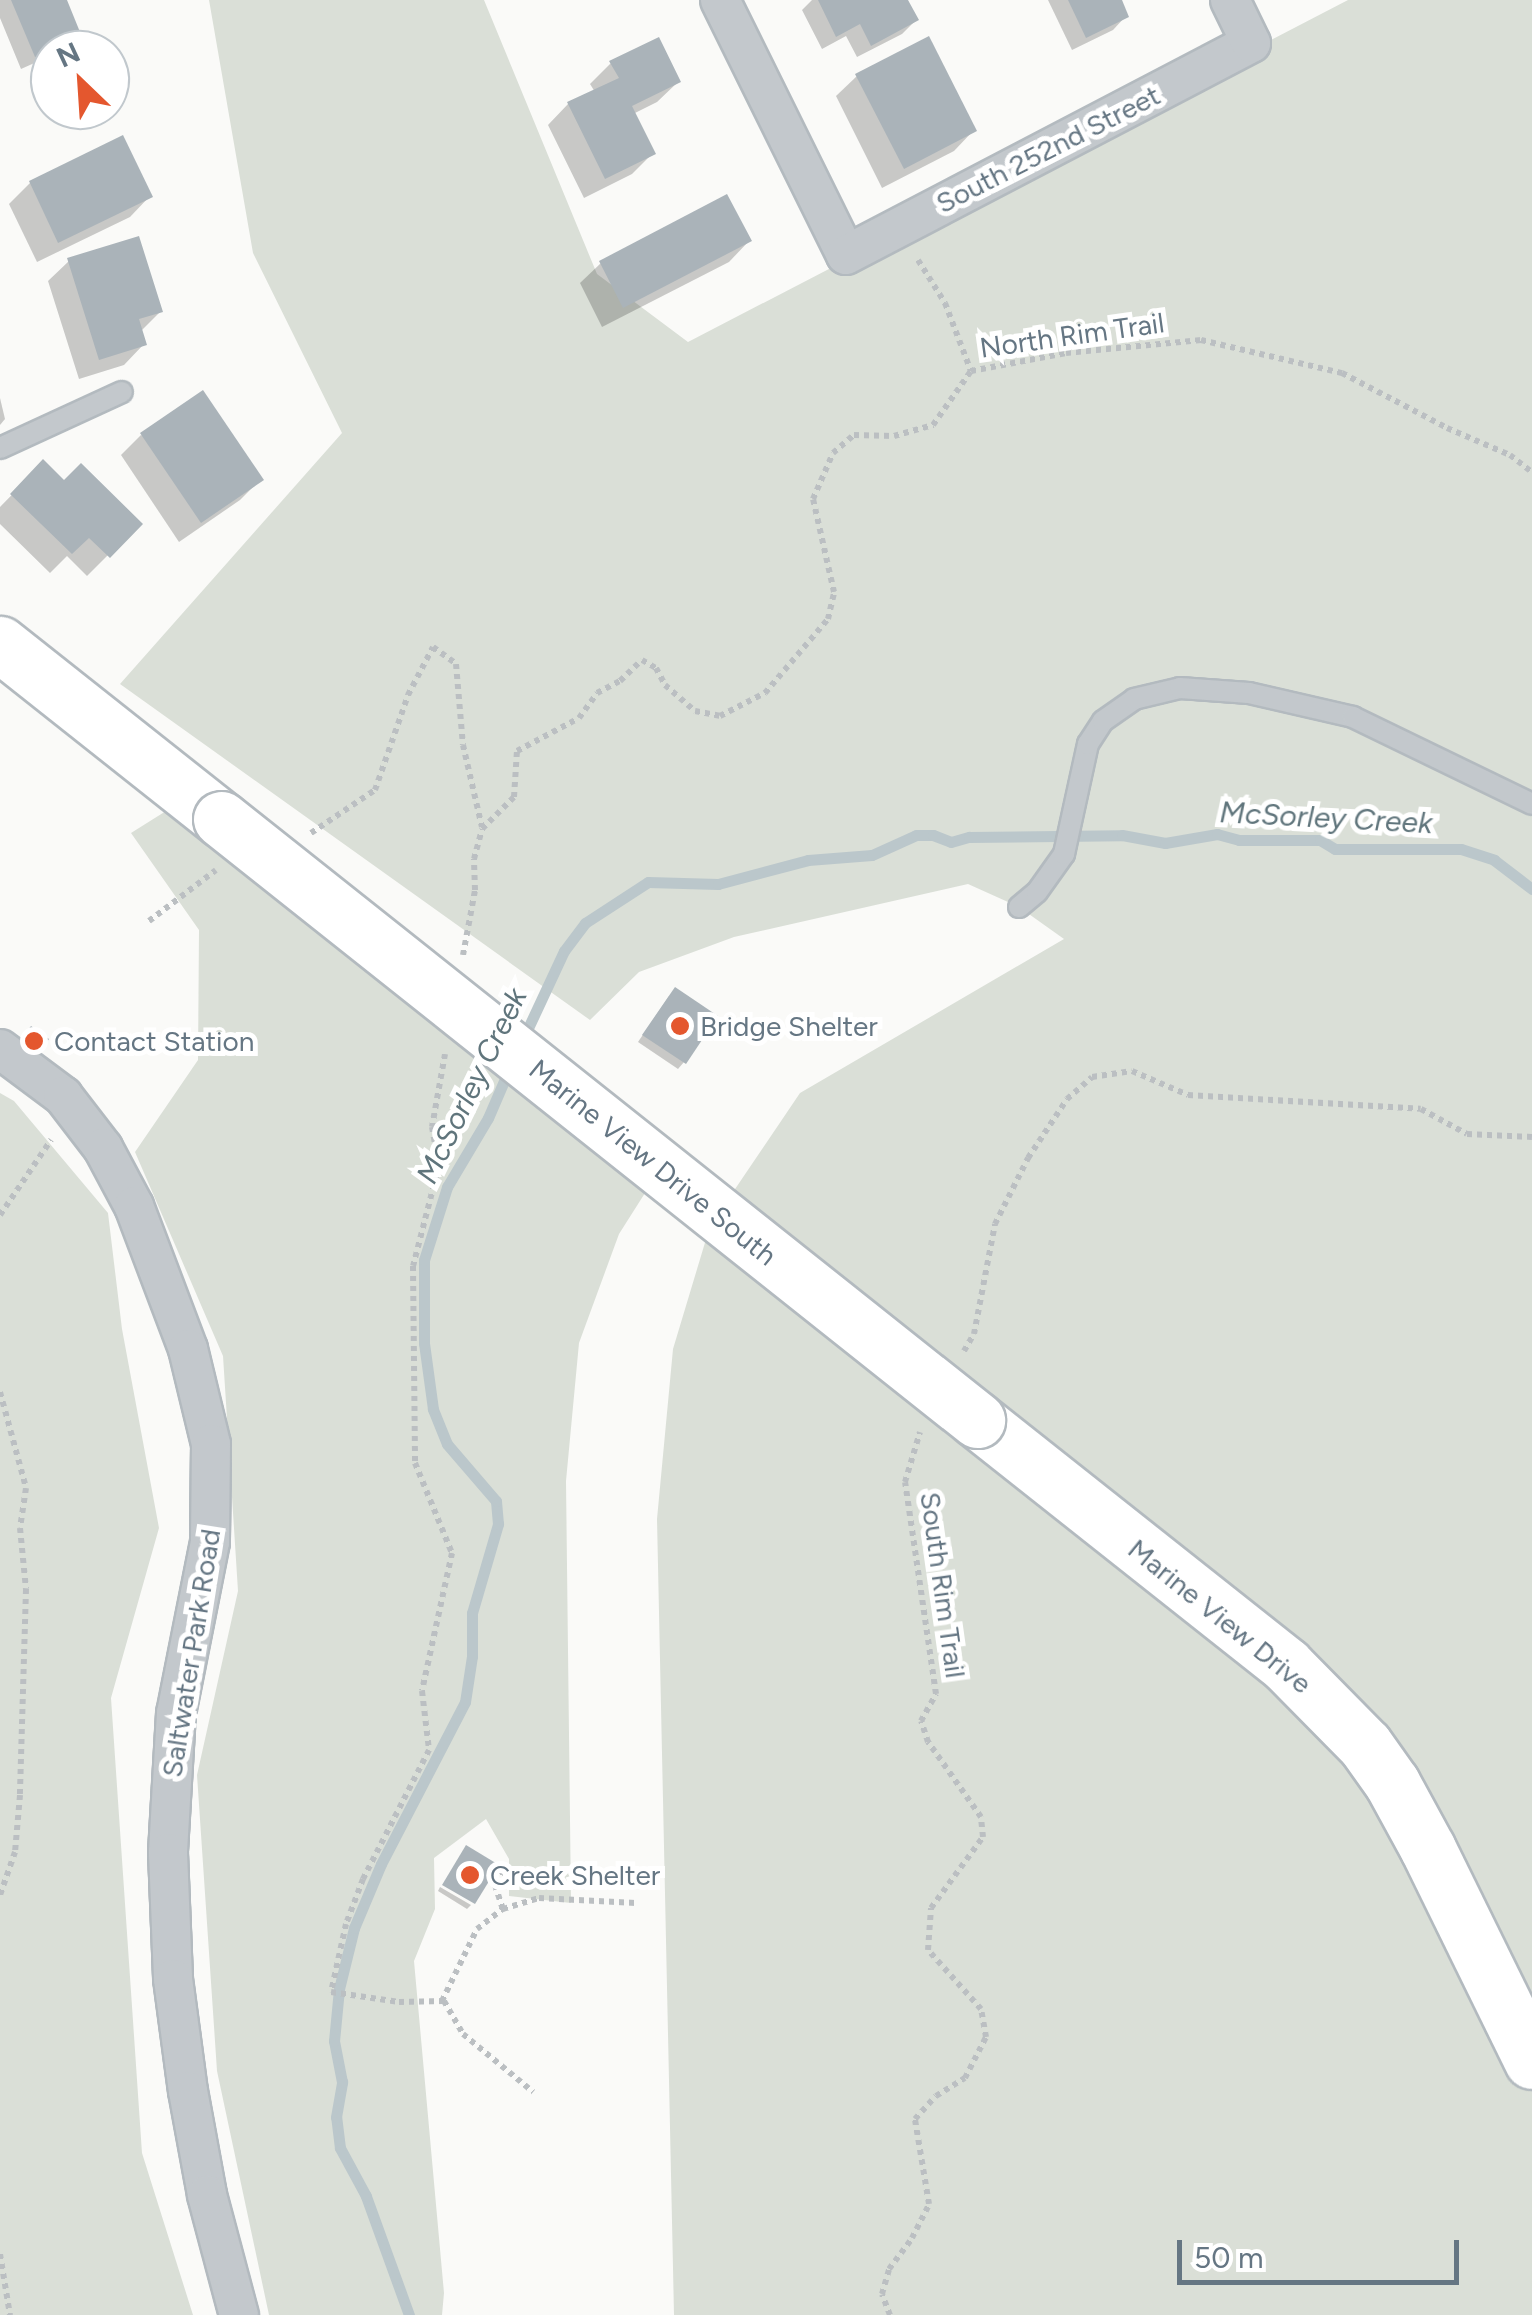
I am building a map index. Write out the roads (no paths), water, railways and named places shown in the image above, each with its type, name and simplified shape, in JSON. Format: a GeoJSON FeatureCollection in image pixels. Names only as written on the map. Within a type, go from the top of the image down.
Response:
{"type":"FeatureCollection","features":[{"type":"Feature","properties":{"kind":"main road","name":"Marine View Drive South"},"geometry":{"type":"LineString","coordinates":[[0,644],[219,844],[951,1417]]}},
{"type":"Feature","properties":{"kind":"main road","name":"Marine View Drive"},"geometry":{"type":"LineString","coordinates":[[951,1417],[1286,1665],[1364,1746],[1392,1783],[1428,1850],[1532,2060]]}},
{"type":"Feature","properties":{"kind":"street","name":"South 252nd Street"},"geometry":{"type":"LineString","coordinates":[[720,0],[846,255],[1251,44],[1230,0]]}},
{"type":"Feature","properties":{"kind":"street","name":"Saltwater Park Road"},"geometry":{"type":"LineString","coordinates":[[0,1049],[64,1096],[103,1148],[134,1206],[169,1292],[201,1393],[211,1444],[210,1542],[176,1713],[168,1853],[173,1978],[188,2091],[207,2196],[238,2315]]}},
{"type":"Feature","properties":{"kind":"lane"},"geometry":{"type":"LineString","coordinates":[[0,448],[122,392]]}},
{"type":"Feature","properties":{"kind":"lane"},"geometry":{"type":"LineString","coordinates":[[1018,908],[1037,892],[1064,854],[1088,744],[1103,722],[1134,700],[1180,688],[1249,694],[1353,718],[1532,804]]}},
{"type":"Feature","properties":{"kind":"waterway","name":"McSorley Creek"},"geometry":{"type":"LineString","coordinates":[[522,1041],[564,951],[585,923],[648,882],[718,884],[808,860],[872,855],[916,835],[933,835],[951,842],[969,837],[1122,835],[1165,843],[1217,834],[1239,840],[1320,840],[1335,849],[1461,849],[1494,860],[1532,889]]}},
{"type":"Feature","properties":{"kind":"waterway","name":"McSorley Creek"},"geometry":{"type":"LineString","coordinates":[[409,2315],[366,2196],[340,2148],[336,2117],[342,2082],[334,2041],[339,1989],[354,1928],[381,1864],[465,1702],[472,1656],[472,1613],[498,1524],[496,1501],[447,1444],[433,1409],[424,1343],[424,1260],[447,1187],[488,1118],[510,1067]]}},
{"type":"Feature","properties":{"kind":"place","name":"Bridge Shelter"},"geometry":{"type":"Point","coordinates":[680,1026]}},
{"type":"Feature","properties":{"kind":"place","name":"Contact Station"},"geometry":{"type":"Point","coordinates":[34,1041]}},
{"type":"Feature","properties":{"kind":"place","name":"Creek Shelter"},"geometry":{"type":"Point","coordinates":[470,1875]}}]}
